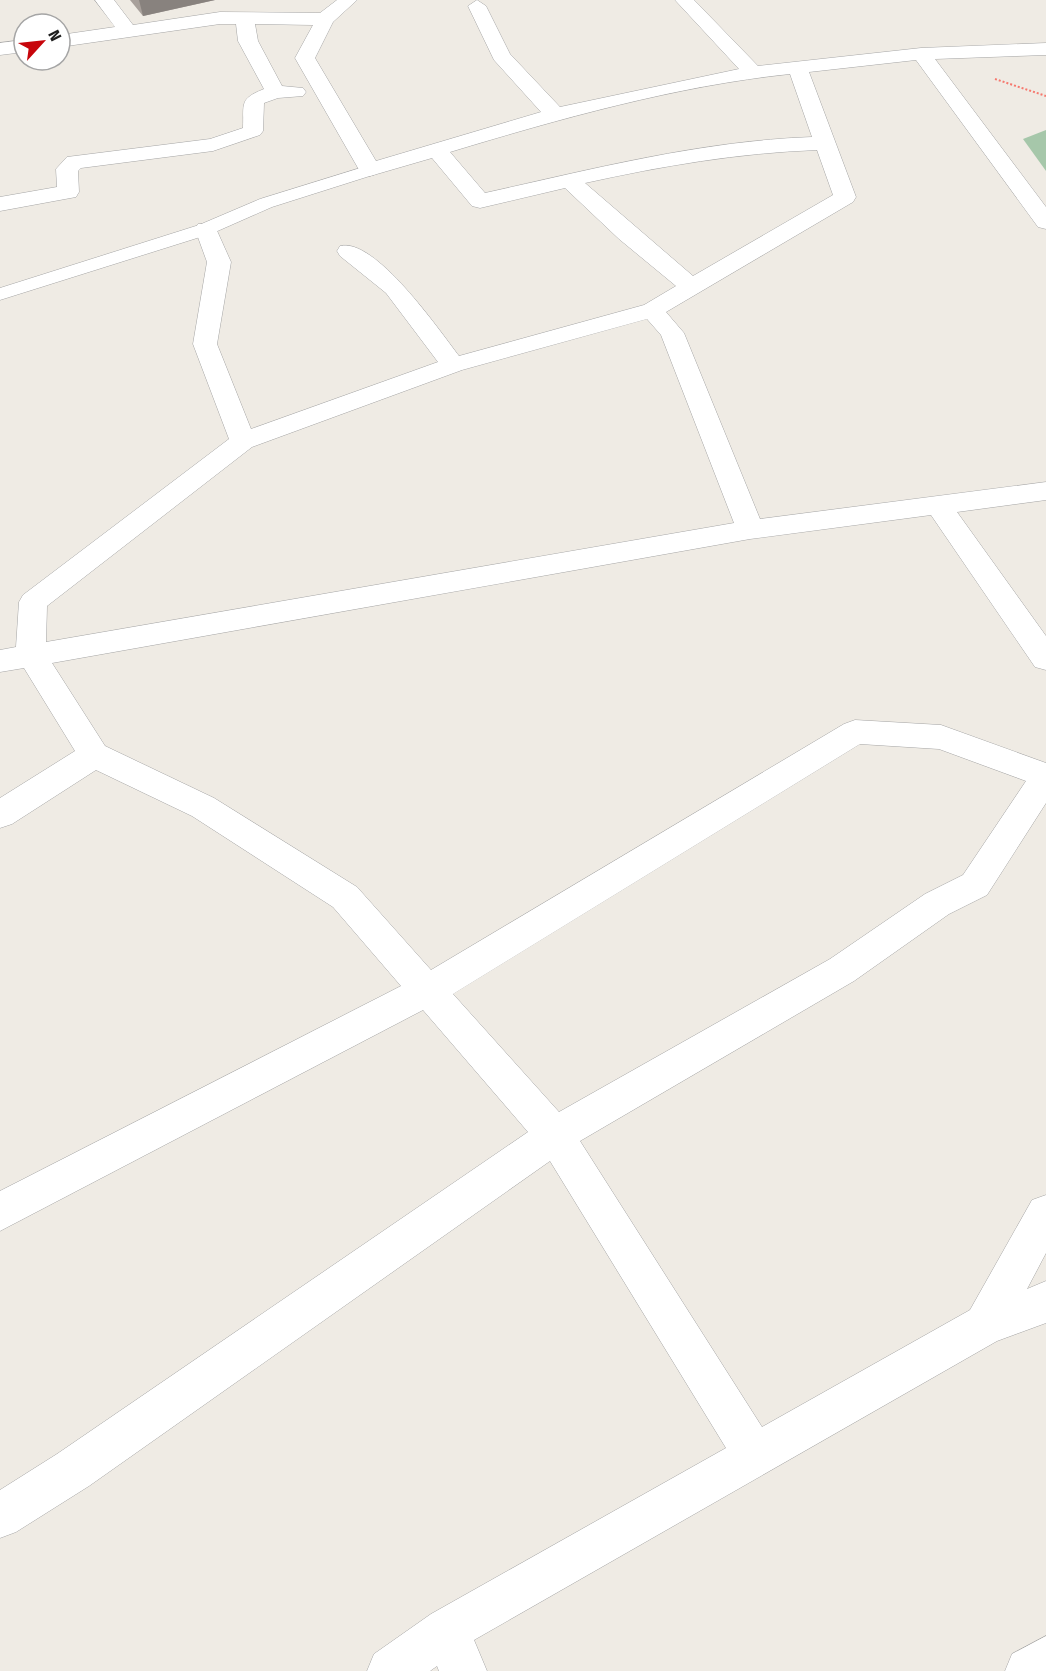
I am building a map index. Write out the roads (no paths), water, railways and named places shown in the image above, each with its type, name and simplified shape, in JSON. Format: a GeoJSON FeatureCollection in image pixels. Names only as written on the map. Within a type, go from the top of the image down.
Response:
{"type":"FeatureCollection","features":[{"type":"Feature","properties":{"kind":"street"},"geometry":{"type":"LineString","coordinates":[[104,0],[129,32]]}},
{"type":"Feature","properties":{"kind":"street"},"geometry":{"type":"LineString","coordinates":[[348,0],[325,19],[304,58],[370,170]]}},
{"type":"Feature","properties":{"kind":"street"},"geometry":{"type":"LineString","coordinates":[[684,0],[753,72]]}},
{"type":"Feature","properties":{"kind":"street"},"geometry":{"type":"LineString","coordinates":[[477,6],[501,56],[555,114]]}},
{"type":"Feature","properties":{"kind":"street"},"geometry":{"type":"LineString","coordinates":[[245,17],[248,41],[275,92]]}},
{"type":"Feature","properties":{"kind":"street"},"geometry":{"type":"LineString","coordinates":[[72,39],[220,18],[325,19]]}},
{"type":"Feature","properties":{"kind":"street"},"geometry":{"type":"LineString","coordinates":[[0,294],[206,229],[266,203],[555,114],[753,72],[921,54],[1046,50]]}},
{"type":"Feature","properties":{"kind":"street"},"geometry":{"type":"LineString","coordinates":[[921,54],[1046,222]]}},
{"type":"Feature","properties":{"kind":"street"},"geometry":{"type":"LineString","coordinates":[[15,658],[33,602],[243,441],[453,365],[652,310],[845,197],[796,67]]}},
{"type":"Feature","properties":{"kind":"street"},"geometry":{"type":"LineString","coordinates":[[0,204],[68,192],[67,168],[75,162],[213,145],[253,131],[254,100],[275,92],[324,92]]}},
{"type":"Feature","properties":{"kind":"street"},"geometry":{"type":"LineString","coordinates":[[437,150],[480,201],[659,160],[772,145],[824,143]]}},
{"type":"Feature","properties":{"kind":"street"},"geometry":{"type":"LineString","coordinates":[[569,180],[627,234],[692,287]]}},
{"type":"Feature","properties":{"kind":"street"},"geometry":{"type":"LineString","coordinates":[[206,229],[219,262],[205,344],[243,441]]}},
{"type":"Feature","properties":{"kind":"street"},"geometry":{"type":"LineString","coordinates":[[348,251],[394,288],[453,365]]}},
{"type":"Feature","properties":{"kind":"street"},"geometry":{"type":"LineString","coordinates":[[652,310],[672,333],[750,530]]}},
{"type":"Feature","properties":{"kind":"street"},"geometry":{"type":"LineString","coordinates":[[15,658],[750,530],[1046,491]]}},
{"type":"Feature","properties":{"kind":"street"},"geometry":{"type":"LineString","coordinates":[[938,505],[1046,660]]}},
{"type":"Feature","properties":{"kind":"street"},"geometry":{"type":"LineString","coordinates":[[15,658],[94,756],[203,807],[345,897],[555,1135],[755,1455]]}},
{"type":"Feature","properties":{"kind":"street"},"geometry":{"type":"LineString","coordinates":[[0,1212],[428,990],[855,732],[941,737],[1046,777],[975,885],[937,904],[842,970],[555,1135],[74,1470],[0,1516]]}},
{"type":"Feature","properties":{"kind":"street"},"geometry":{"type":"LineString","coordinates":[[0,815],[94,756]]}},
{"type":"Feature","properties":{"kind":"street"},"geometry":{"type":"LineString","coordinates":[[985,1325],[1046,1214]]}},
{"type":"Feature","properties":{"kind":"street"},"geometry":{"type":"LineString","coordinates":[[391,1671],[455,1651],[755,1455],[985,1325],[1046,1302]]}},
{"type":"Feature","properties":{"kind":"street"},"geometry":{"type":"LineString","coordinates":[[1029,1671],[1046,1660]]}}]}
